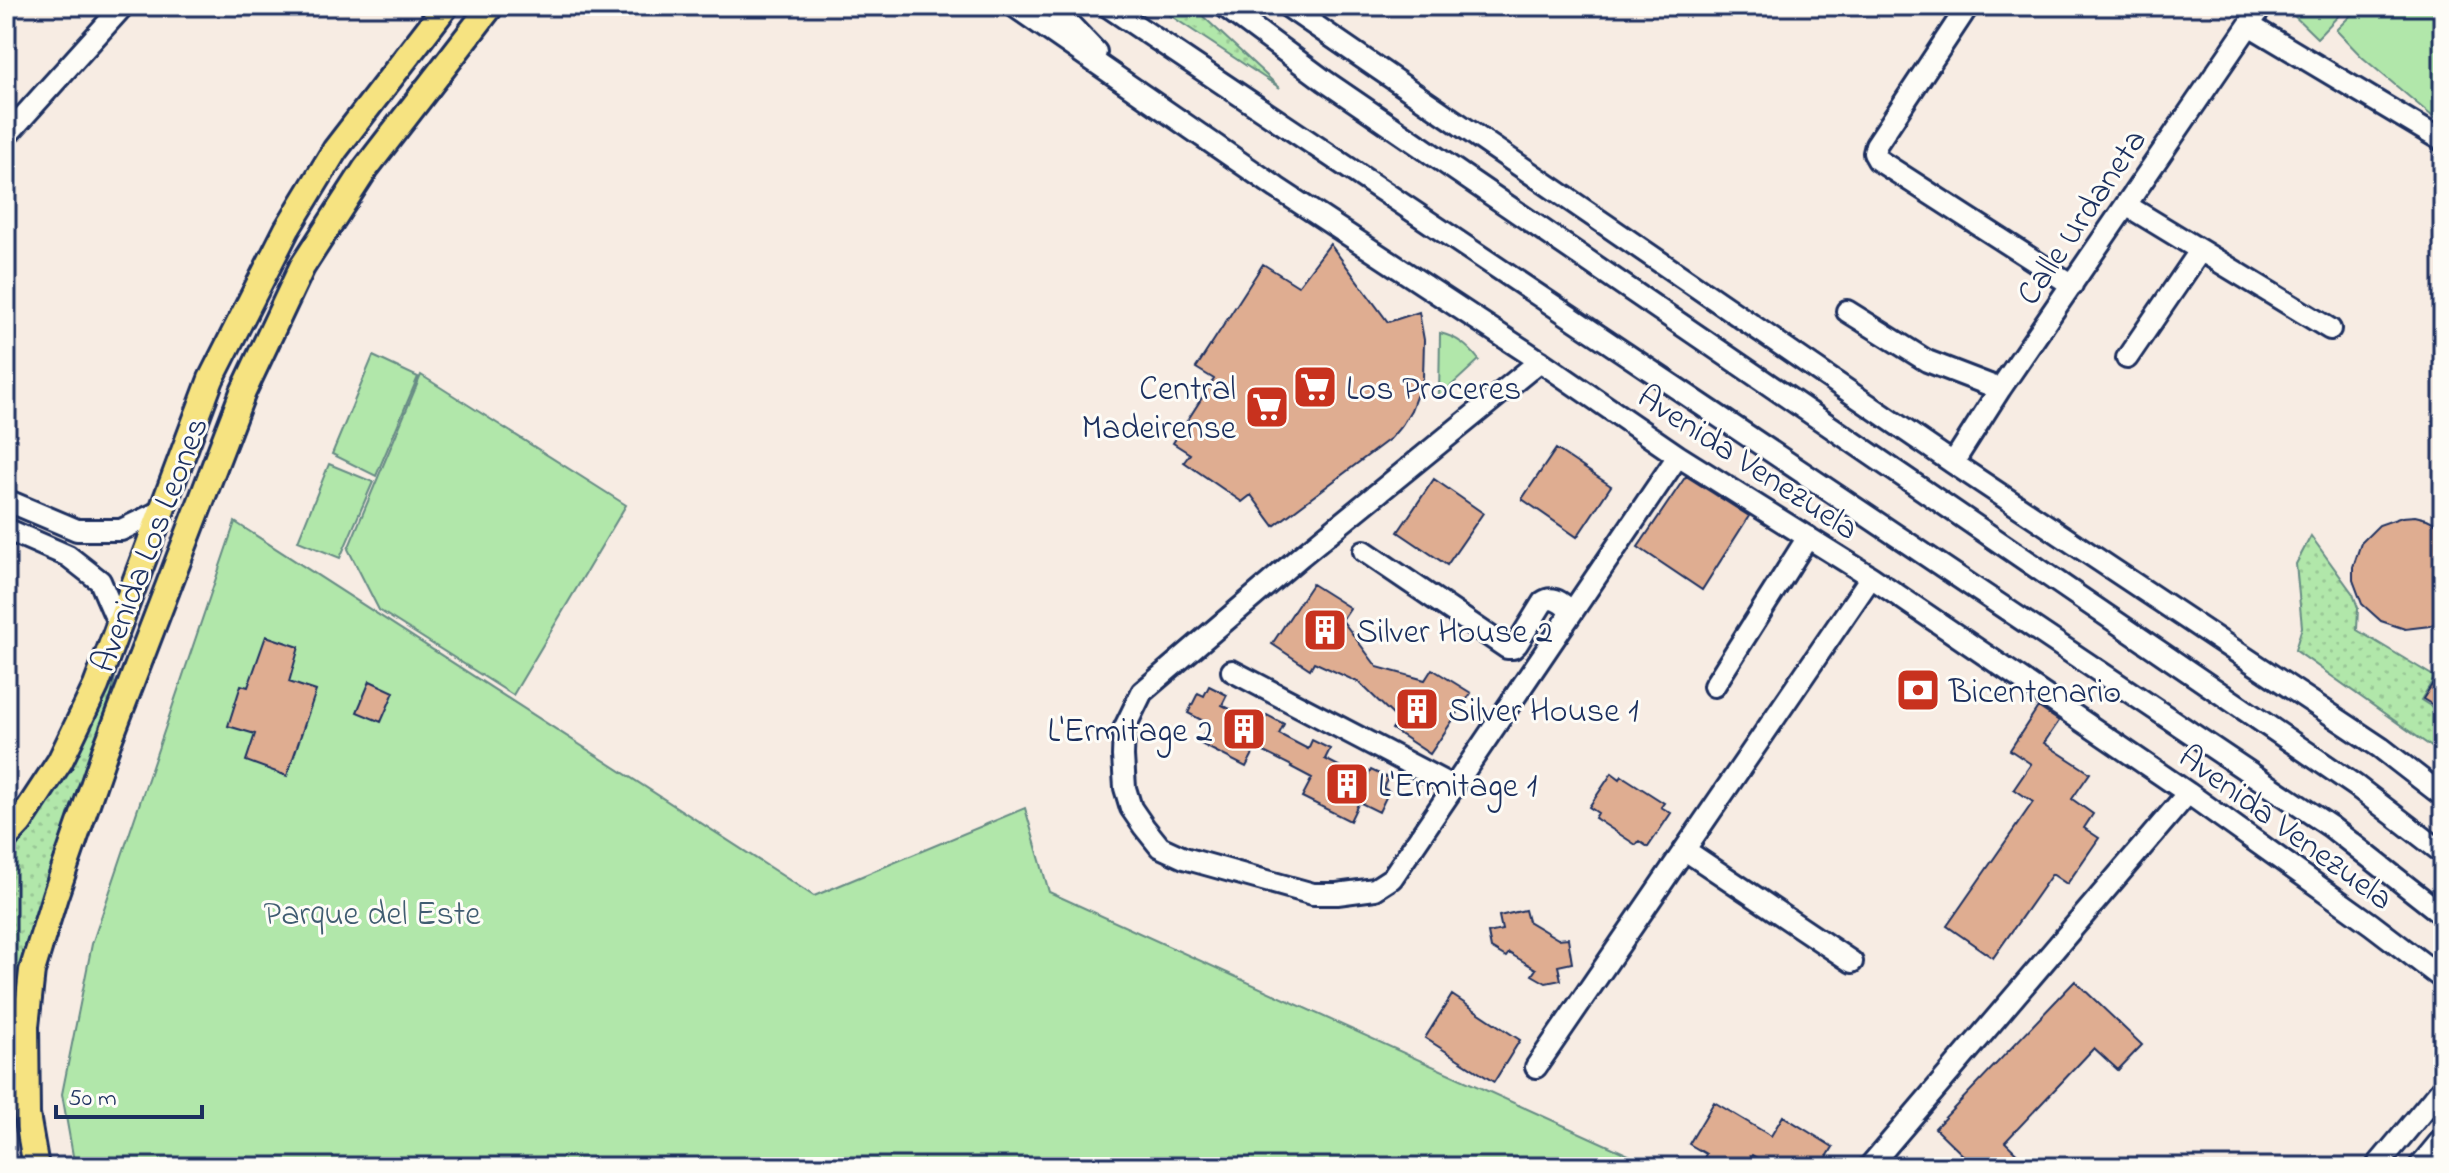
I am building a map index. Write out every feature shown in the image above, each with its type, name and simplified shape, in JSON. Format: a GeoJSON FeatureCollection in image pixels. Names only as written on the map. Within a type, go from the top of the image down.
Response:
{"type":"FeatureCollection","features":[{"type":"Feature","properties":{"kind":"main road","name":"Avenida Los Leones"},"geometry":{"type":"LineString","coordinates":[[6,837],[20,822],[60,761],[96,686],[211,379],[287,229],[335,150],[446,6]]}},
{"type":"Feature","properties":{"kind":"main road","name":"Avenida Los Leones"},"geometry":{"type":"LineString","coordinates":[[36,1167],[27,1115],[26,1026],[32,971],[105,751],[243,392],[302,267],[366,168],[491,6]]}},
{"type":"Feature","properties":{"kind":"main road"},"geometry":{"type":"LineString","coordinates":[[6,1063],[27,1115]]}},
{"type":"Feature","properties":{"kind":"street"},"geometry":{"type":"LineString","coordinates":[[6,136],[123,6]]}},
{"type":"Feature","properties":{"kind":"street","name":"Avenida Venezuela"},"geometry":{"type":"LineString","coordinates":[[1014,6],[1277,188],[1678,456],[1871,577],[2188,793],[2443,979]]}},
{"type":"Feature","properties":{"kind":"street"},"geometry":{"type":"LineString","coordinates":[[1052,6],[1121,78]]}},
{"type":"Feature","properties":{"kind":"street","name":"Avenida Venezuela"},"geometry":{"type":"LineString","coordinates":[[1107,6],[2331,827],[2443,915]]}},
{"type":"Feature","properties":{"kind":"street","name":"Avenida Venezuela"},"geometry":{"type":"LineString","coordinates":[[1224,6],[1338,90],[2356,786],[2443,853]]}},
{"type":"Feature","properties":{"kind":"street"},"geometry":{"type":"LineString","coordinates":[[1287,6],[1953,463],[2381,748],[2443,796]]}},
{"type":"Feature","properties":{"kind":"street"},"geometry":{"type":"LineString","coordinates":[[1968,6],[1876,145],[1874,153],[1878,160],[2072,285]]}},
{"type":"Feature","properties":{"kind":"street","name":"Calle Urdaneta"},"geometry":{"type":"LineString","coordinates":[[1953,463],[2000,389],[2262,6]]}},
{"type":"Feature","properties":{"kind":"street"},"geometry":{"type":"LineString","coordinates":[[2249,25],[2443,141]]}},
{"type":"Feature","properties":{"kind":"street"},"geometry":{"type":"LineString","coordinates":[[2126,205],[2330,329]]}},
{"type":"Feature","properties":{"kind":"street"},"geometry":{"type":"LineString","coordinates":[[2127,358],[2200,251]]}},
{"type":"Feature","properties":{"kind":"street"},"geometry":{"type":"LineString","coordinates":[[1847,311],[1927,361],[2000,389]]}},
{"type":"Feature","properties":{"kind":"street"},"geometry":{"type":"LineString","coordinates":[[1540,361],[1313,546],[1142,692],[1124,729],[1124,777],[1131,808],[1160,847],[1184,858],[1313,894],[1375,889],[1392,878],[1678,456]]}},
{"type":"Feature","properties":{"kind":"street"},"geometry":{"type":"LineString","coordinates":[[6,500],[77,530],[121,530],[161,511]]}},
{"type":"Feature","properties":{"kind":"street"},"geometry":{"type":"LineString","coordinates":[[6,529],[68,556],[100,581],[119,625]]}},
{"type":"Feature","properties":{"kind":"street"},"geometry":{"type":"LineString","coordinates":[[1714,686],[1808,537]]}},
{"type":"Feature","properties":{"kind":"street"},"geometry":{"type":"LineString","coordinates":[[1364,551],[1507,648],[1517,644],[1548,598],[1572,611]]}},
{"type":"Feature","properties":{"kind":"street"},"geometry":{"type":"LineString","coordinates":[[1536,1067],[1871,577]]}},
{"type":"Feature","properties":{"kind":"street"},"geometry":{"type":"LineString","coordinates":[[1232,671],[1452,786]]}},
{"type":"Feature","properties":{"kind":"street"},"geometry":{"type":"LineString","coordinates":[[1869,1167],[2188,793]]}},
{"type":"Feature","properties":{"kind":"street"},"geometry":{"type":"LineString","coordinates":[[1685,850],[1852,962]]}},
{"type":"Feature","properties":{"kind":"street"},"geometry":{"type":"LineString","coordinates":[[2376,1167],[2443,1087]]}},
{"type":"Feature","properties":{"kind":"street"},"geometry":{"type":"LineString","coordinates":[[2419,1167],[2443,1138]]}},
{"type":"Feature","properties":{"kind":"green space"},"geometry":{"type":"Polygon","coordinates":[[[1156,6],[1192,6],[1280,88],[1156,6]]]}},
{"type":"Feature","properties":{"kind":"green space"},"geometry":{"type":"Polygon","coordinates":[[[2284,6],[2342,6],[2345,9],[2317,38],[2284,6]]]}},
{"type":"Feature","properties":{"kind":"green space"},"geometry":{"type":"Polygon","coordinates":[[[2360,6],[2443,6],[2443,121],[2433,117],[2362,57],[2336,30],[2360,6]]]}},
{"type":"Feature","properties":{"kind":"green space"},"geometry":{"type":"Polygon","coordinates":[[[1440,333],[1462,343],[1479,360],[1439,397],[1440,333]]]}},
{"type":"Feature","properties":{"kind":"green space"},"geometry":{"type":"Polygon","coordinates":[[[373,356],[418,377],[376,476],[332,454],[373,356]]]}},
{"type":"Feature","properties":{"kind":"green space"},"geometry":{"type":"Polygon","coordinates":[[[421,375],[626,505],[513,695],[379,610],[348,549],[421,375]]]}},
{"type":"Feature","properties":{"kind":"green space"},"geometry":{"type":"Polygon","coordinates":[[[329,464],[373,482],[340,558],[298,541],[329,464]]]}},
{"type":"Feature","properties":{"kind":"green space","name":"Parque del Este"},"geometry":{"type":"Polygon","coordinates":[[[235,522],[814,896],[1025,808],[1049,892],[1655,1167],[75,1167],[62,1094],[92,944],[235,522]]]}},
{"type":"Feature","properties":{"kind":"green space"},"geometry":{"type":"Polygon","coordinates":[[[2311,536],[2353,594],[2358,608],[2357,630],[2435,677],[2421,700],[2443,714],[2443,755],[2295,650],[2302,627],[2296,564],[2311,536]]]}},
{"type":"Feature","properties":{"kind":"green space"},"geometry":{"type":"Polygon","coordinates":[[[116,671],[110,704],[46,893],[11,1036],[6,1030],[6,856],[71,769],[116,671]]]}},
{"type":"Feature","properties":{"kind":"building","name":"Los Proceres"},"geometry":{"type":"Polygon","coordinates":[[[1330,244],[1388,322],[1419,312],[1424,340],[1423,378],[1411,410],[1391,438],[1274,526],[1251,495],[1242,502],[1184,462],[1190,454],[1173,443],[1214,379],[1196,368],[1263,264],[1298,286],[1330,244]]]}},
{"type":"Feature","properties":{"kind":"building"},"geometry":{"type":"Polygon","coordinates":[[[1556,449],[1611,486],[1577,537],[1522,499],[1556,449]]]}},
{"type":"Feature","properties":{"kind":"building"},"geometry":{"type":"Polygon","coordinates":[[[1686,476],[1749,516],[1702,590],[1638,547],[1686,476]]]}},
{"type":"Feature","properties":{"kind":"building"},"geometry":{"type":"Polygon","coordinates":[[[1434,479],[1483,513],[1447,565],[1398,532],[1434,479]]]}},
{"type":"Feature","properties":{"kind":"building"},"geometry":{"type":"Polygon","coordinates":[[[2415,516],[2443,527],[2443,619],[2430,626],[2405,629],[2381,621],[2362,604],[2353,580],[2353,567],[2361,543],[2379,525],[2415,516]]]}},
{"type":"Feature","properties":{"kind":"building"},"geometry":{"type":"Polygon","coordinates":[[[1312,584],[1350,608],[1342,620],[1377,667],[1425,680],[1432,669],[1471,693],[1430,754],[1392,729],[1398,720],[1360,683],[1314,662],[1310,669],[1272,644],[1312,584]]]}},
{"type":"Feature","properties":{"kind":"building"},"geometry":{"type":"Polygon","coordinates":[[[266,636],[299,647],[289,682],[316,691],[287,776],[246,761],[255,734],[228,726],[241,685],[248,687],[266,636]]]}},
{"type":"Feature","properties":{"kind":"building"},"geometry":{"type":"Polygon","coordinates":[[[2443,667],[2443,711],[2423,699],[2443,667]]]}},
{"type":"Feature","properties":{"kind":"building"},"geometry":{"type":"Polygon","coordinates":[[[370,681],[394,692],[381,722],[357,712],[370,681]]]}},
{"type":"Feature","properties":{"kind":"building"},"geometry":{"type":"Polygon","coordinates":[[[1209,686],[1227,695],[1222,705],[1262,725],[1267,715],[1284,724],[1279,734],[1308,749],[1312,740],[1330,749],[1325,759],[1366,780],[1371,770],[1388,778],[1383,788],[1389,791],[1379,812],[1359,802],[1350,821],[1302,797],[1312,778],[1292,766],[1256,748],[1246,767],[1199,743],[1209,724],[1188,713],[1198,693],[1204,696],[1209,686]]]}},
{"type":"Feature","properties":{"kind":"building"},"geometry":{"type":"Polygon","coordinates":[[[2038,707],[2059,721],[2044,743],[2090,773],[2072,799],[2093,814],[2084,828],[2099,838],[2067,884],[2052,874],[1993,958],[1947,926],[2033,802],[2014,789],[2031,764],[2010,750],[2038,707]]]}},
{"type":"Feature","properties":{"kind":"building"},"geometry":{"type":"Polygon","coordinates":[[[1612,773],[1664,803],[1661,807],[1671,813],[1648,847],[1639,841],[1636,845],[1595,818],[1598,813],[1589,807],[1612,773]]]}},
{"type":"Feature","properties":{"kind":"building"},"geometry":{"type":"Polygon","coordinates":[[[1525,910],[1528,921],[1558,939],[1568,938],[1572,963],[1558,966],[1561,980],[1546,983],[1532,975],[1536,969],[1509,953],[1506,957],[1491,948],[1488,933],[1502,930],[1499,916],[1525,910]]]}},
{"type":"Feature","properties":{"kind":"building"},"geometry":{"type":"Polygon","coordinates":[[[2075,981],[2142,1045],[2118,1070],[2094,1048],[2005,1142],[2031,1167],[1975,1167],[1935,1128],[2075,981]]]}},
{"type":"Feature","properties":{"kind":"building"},"geometry":{"type":"Polygon","coordinates":[[[1452,995],[1520,1040],[1494,1082],[1425,1038],[1452,995]]]}},
{"type":"Feature","properties":{"kind":"building"},"geometry":{"type":"Polygon","coordinates":[[[1714,1102],[1771,1136],[1783,1116],[1833,1147],[1821,1167],[1773,1167],[1752,1155],[1744,1167],[1718,1167],[1704,1158],[1706,1154],[1689,1144],[1714,1102]]]}},
{"type":"Feature","properties":{"kind":"place","name":"Los Proceres"},"geometry":{"type":"Point","coordinates":[1315,387]}},
{"type":"Feature","properties":{"kind":"place","name":"Central Madeirense"},"geometry":{"type":"Point","coordinates":[1267,407]}},
{"type":"Feature","properties":{"kind":"place","name":"Silver House 2"},"geometry":{"type":"Point","coordinates":[1325,630]}},
{"type":"Feature","properties":{"kind":"place","name":"Bicentenario"},"geometry":{"type":"Point","coordinates":[1918,690]}},
{"type":"Feature","properties":{"kind":"place","name":"Silver House 1"},"geometry":{"type":"Point","coordinates":[1417,709]}},
{"type":"Feature","properties":{"kind":"place","name":"L'Ermitage 2"},"geometry":{"type":"Point","coordinates":[1244,729]}},
{"type":"Feature","properties":{"kind":"place","name":"L'Ermitage 1"},"geometry":{"type":"Point","coordinates":[1347,784]}}]}
